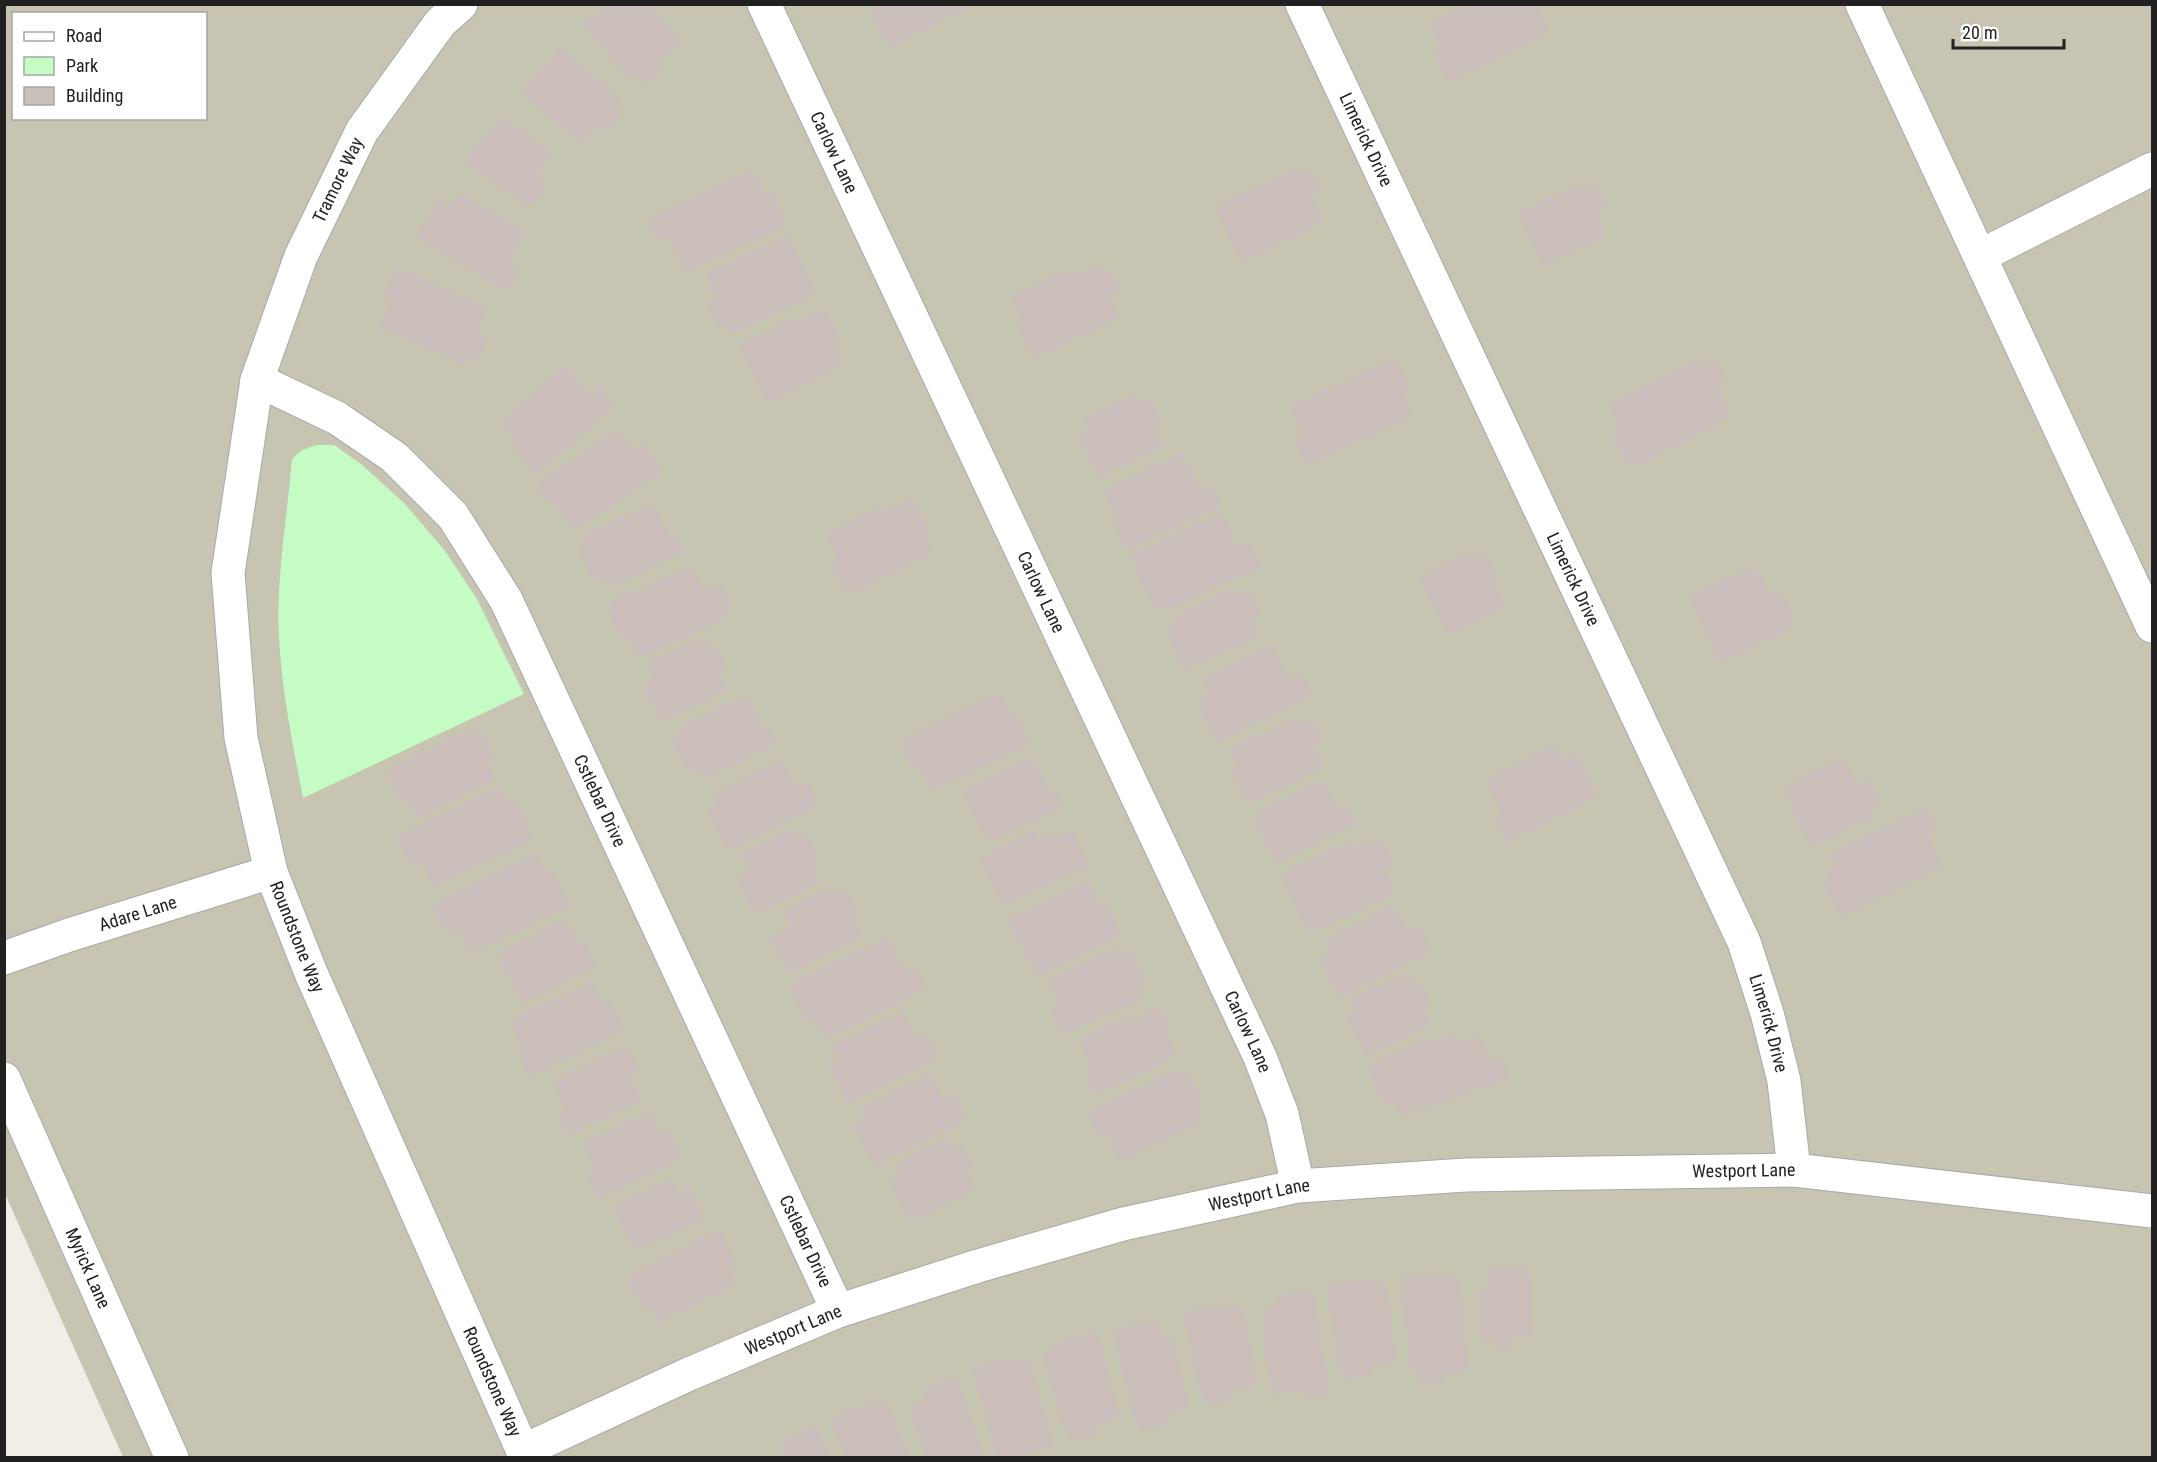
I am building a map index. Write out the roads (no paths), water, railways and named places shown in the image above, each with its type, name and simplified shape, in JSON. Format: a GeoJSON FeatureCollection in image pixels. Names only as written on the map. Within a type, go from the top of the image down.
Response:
{"type":"FeatureCollection","features":[{"type":"Feature","properties":{"kind":"street","name":"Tramore Way"},"geometry":{"type":"LineString","coordinates":[[257,380],[301,256],[362,131],[440,23],[461,4]]}},
{"type":"Feature","properties":{"kind":"street","name":"Carlow Lane"},"geometry":{"type":"LineString","coordinates":[[764,4],[1260,1057],[1282,1114],[1298,1186]]}},
{"type":"Feature","properties":{"kind":"street","name":"Limerick Drive"},"geometry":{"type":"LineString","coordinates":[[1302,4],[1744,942],[1767,1013],[1784,1081],[1794,1170]]}},
{"type":"Feature","properties":{"kind":"street"},"geometry":{"type":"LineString","coordinates":[[1862,4],[2152,626]]}},
{"type":"Feature","properties":{"kind":"street"},"geometry":{"type":"LineString","coordinates":[[1980,256],[2152,169]]}},
{"type":"Feature","properties":{"kind":"street","name":"Roundstone Way"},"geometry":{"type":"LineString","coordinates":[[257,380],[228,573],[241,738],[271,872],[311,974],[524,1454]]}},
{"type":"Feature","properties":{"kind":"street","name":"Cstlebar Drive"},"geometry":{"type":"LineString","coordinates":[[257,380],[337,418],[394,457],[453,516],[506,600],[838,1311]]}},
{"type":"Feature","properties":{"kind":"street","name":"Adare Lane"},"geometry":{"type":"LineString","coordinates":[[4,958],[69,935],[271,872]]}},
{"type":"Feature","properties":{"kind":"street","name":"Myrick Lane"},"geometry":{"type":"LineString","coordinates":[[4,1080],[172,1458]]}},
{"type":"Feature","properties":{"kind":"street","name":"Westport Lane"},"geometry":{"type":"LineString","coordinates":[[524,1454],[688,1374],[838,1311],[978,1266],[1123,1224],[1298,1186],[1466,1175],[1794,1170],[2152,1211]]}}]}
